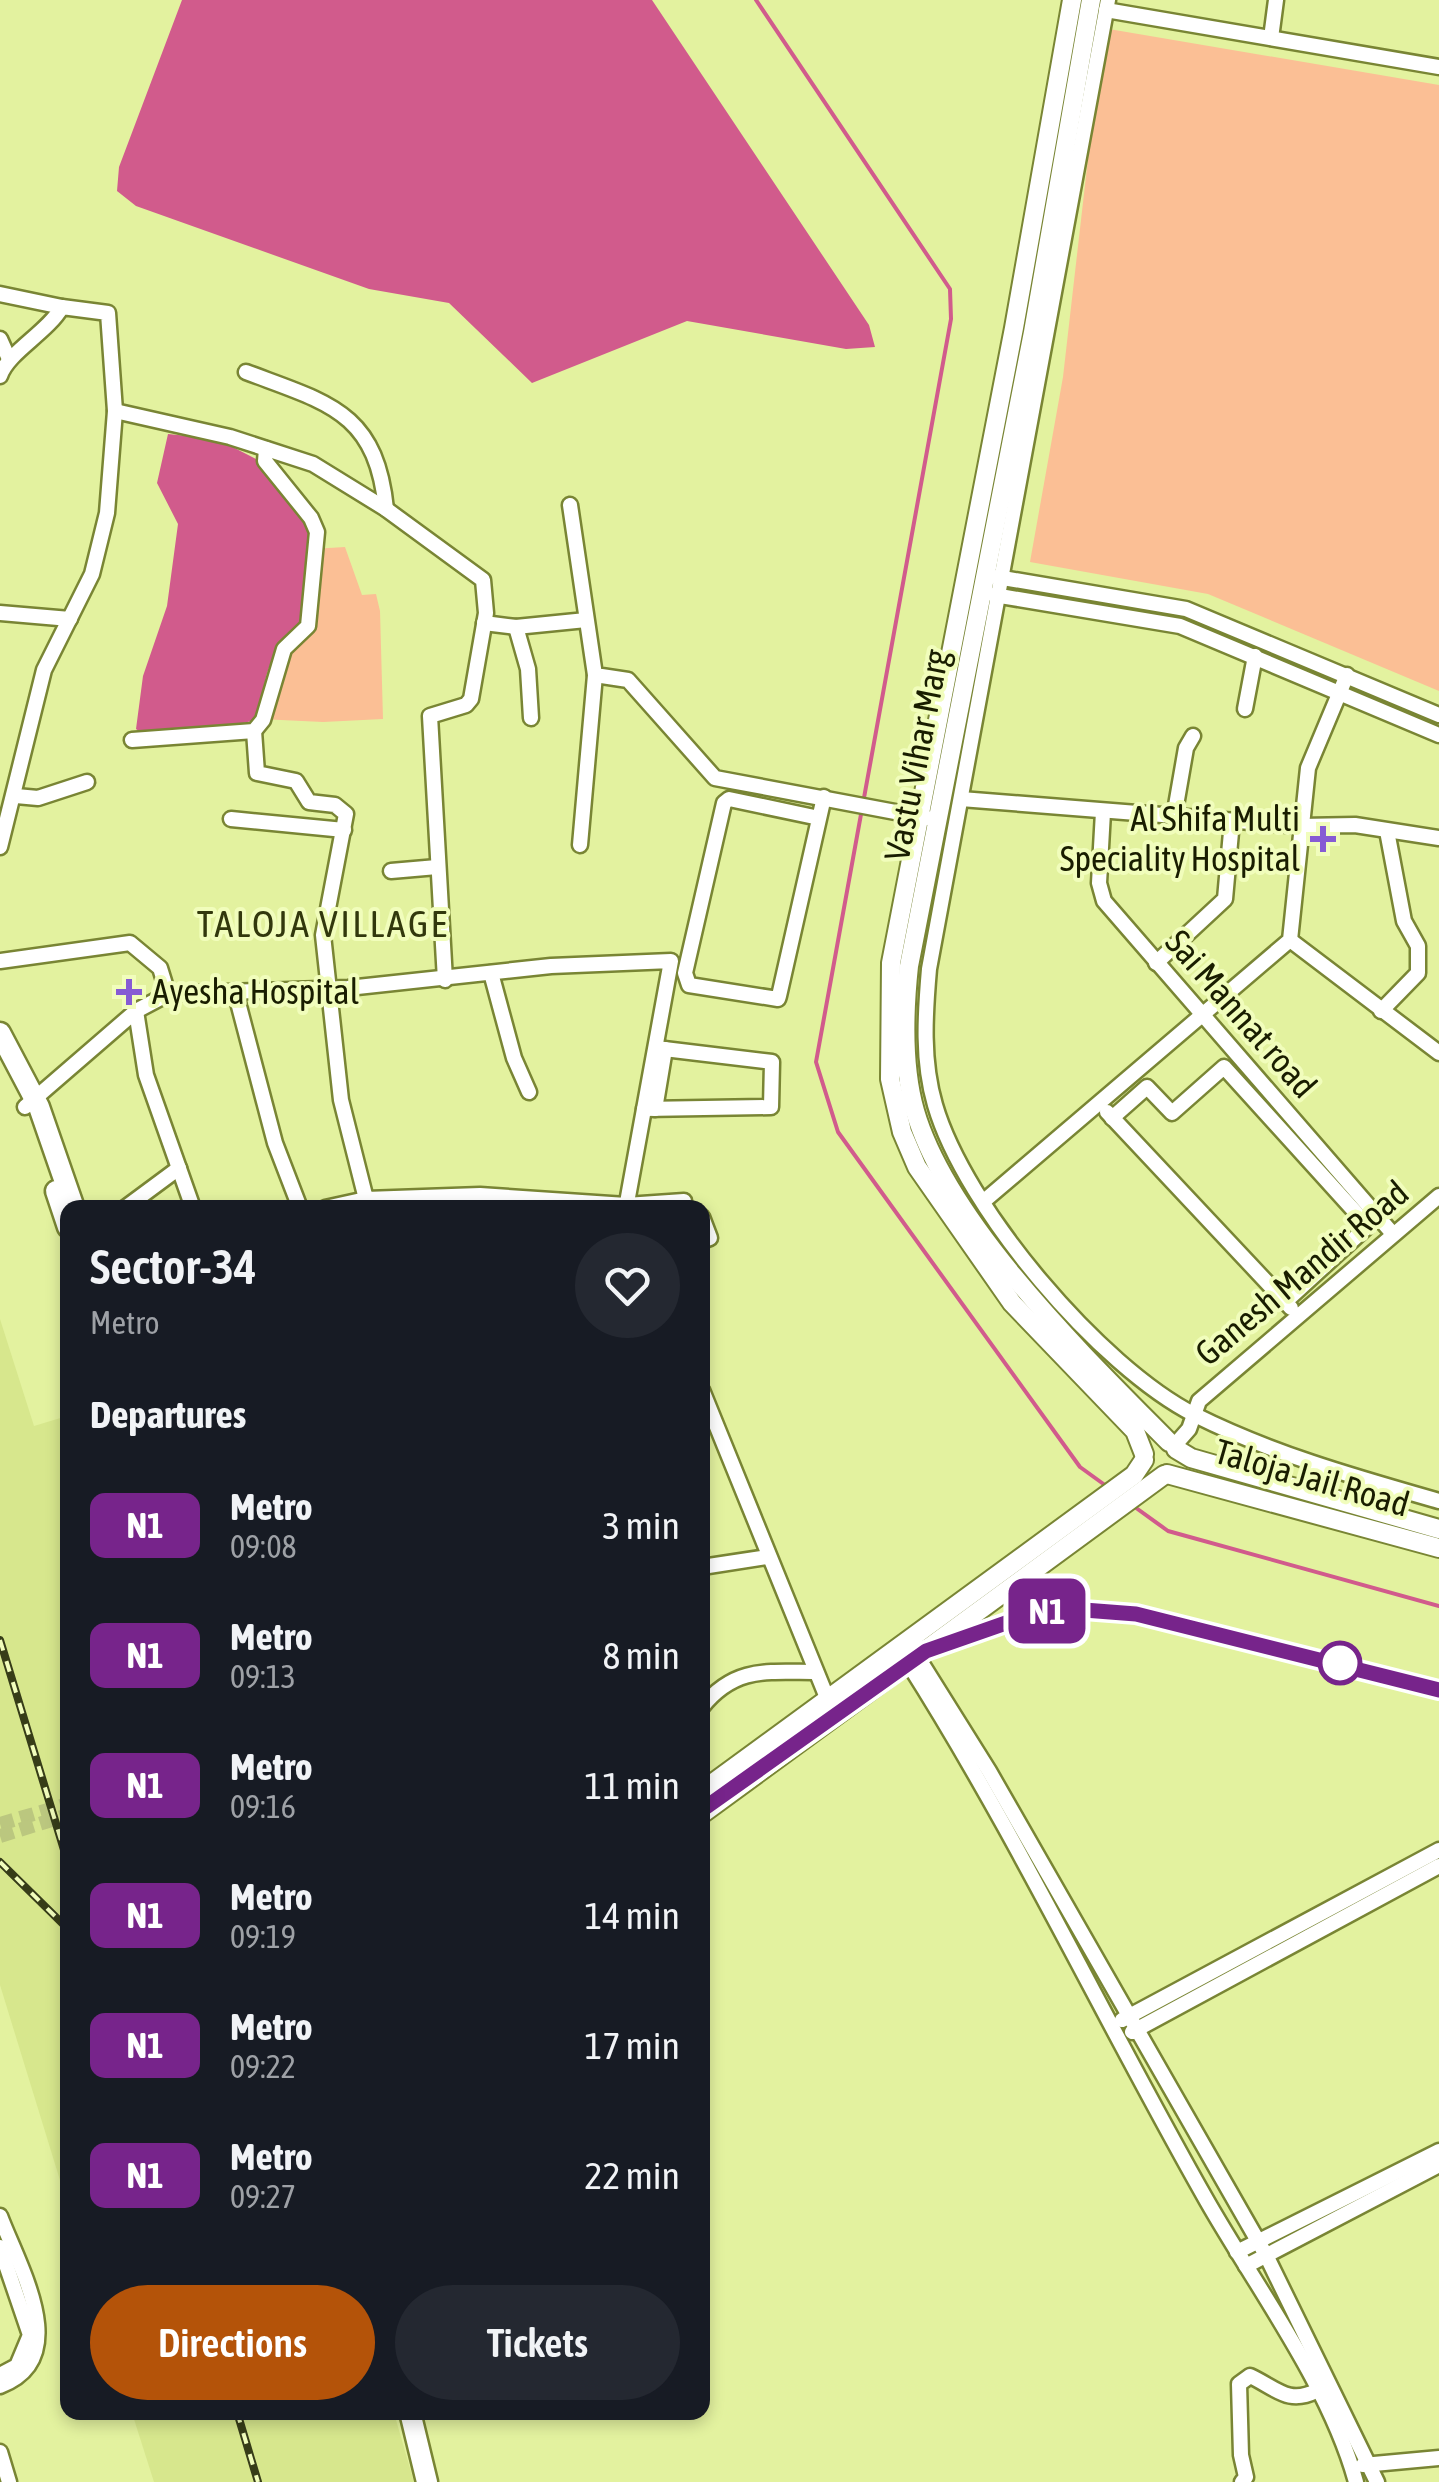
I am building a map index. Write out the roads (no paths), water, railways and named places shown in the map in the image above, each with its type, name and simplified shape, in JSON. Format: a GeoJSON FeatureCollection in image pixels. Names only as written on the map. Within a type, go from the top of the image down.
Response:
{"type":"FeatureCollection","features":[{"type":"Feature","properties":{"kind":"highway"},"geometry":{"type":"LineString","coordinates":[[0,1033],[71,1200]]}},
{"type":"Feature","properties":{"kind":"highway"},"geometry":{"type":"LineString","coordinates":[[0,1058],[30,1104],[60,1201]]}},
{"type":"Feature","properties":{"kind":"highway"},"geometry":{"type":"LineString","coordinates":[[412,2420],[427,2482]]}},
{"type":"Feature","properties":{"kind":"highway"},"geometry":{"type":"LineString","coordinates":[[425,2420],[440,2482]]}},
{"type":"Feature","properties":{"kind":"main road"},"geometry":{"type":"LineString","coordinates":[[983,584],[1072,0]]}},
{"type":"Feature","properties":{"kind":"main road","name":"Vastu Vihar Marg"},"geometry":{"type":"LineString","coordinates":[[1102,3],[983,584],[919,816],[906,995],[908,1076],[920,1126],[949,1183],[1015,1277],[1173,1446]]}},
{"type":"Feature","properties":{"kind":"main road"},"geometry":{"type":"LineString","coordinates":[[919,816],[887,994],[890,1078],[902,1132],[925,1180],[1000,1288],[1135,1430],[1151,1472],[1166,1475]]}},
{"type":"Feature","properties":{"kind":"main road"},"geometry":{"type":"LineString","coordinates":[[710,1786],[832,1708],[912,1659],[1121,1497],[1152,1443],[1173,1446],[1178,1462],[1166,1475],[1121,1497],[832,1708],[710,1807]]}},
{"type":"Feature","properties":{"kind":"main road","name":"Taloja Jail Road"},"geometry":{"type":"LineString","coordinates":[[1173,1446],[1192,1458],[1439,1529]]}},
{"type":"Feature","properties":{"kind":"main road","name":"Taloja Jail Road"},"geometry":{"type":"LineString","coordinates":[[1166,1475],[1439,1548]]}},
{"type":"Feature","properties":{"kind":"street"},"geometry":{"type":"LineString","coordinates":[[1271,38],[1276,0]]}},
{"type":"Feature","properties":{"kind":"street"},"geometry":{"type":"LineString","coordinates":[[1102,3],[1439,67]]}},
{"type":"Feature","properties":{"kind":"street"},"geometry":{"type":"LineString","coordinates":[[0,294],[108,312],[115,411],[107,513],[92,574],[44,670],[16,796],[0,848]]}},
{"type":"Feature","properties":{"kind":"street"},"geometry":{"type":"LineString","coordinates":[[0,376],[9,359],[44,330],[62,307]]}},
{"type":"Feature","properties":{"kind":"street"},"geometry":{"type":"LineString","coordinates":[[0,339],[9,359]]}},
{"type":"Feature","properties":{"kind":"street"},"geometry":{"type":"LineString","coordinates":[[246,372],[312,398],[354,423],[374,449],[382,469],[386,508]]}},
{"type":"Feature","properties":{"kind":"street"},"geometry":{"type":"LineString","coordinates":[[115,411],[313,464],[386,508],[484,580],[484,622],[471,698],[466,706],[430,716],[446,980]]}},
{"type":"Feature","properties":{"kind":"street"},"geometry":{"type":"LineString","coordinates":[[266,449],[265,461],[311,518],[317,548],[308,626],[284,649],[263,720],[254,731],[257,772],[296,780],[309,802],[335,805],[346,814],[322,935],[332,988],[340,1100],[366,1200]]}},
{"type":"Feature","properties":{"kind":"street"},"geometry":{"type":"LineString","coordinates":[[570,505],[595,676],[580,845]]}},
{"type":"Feature","properties":{"kind":"street"},"geometry":{"type":"LineString","coordinates":[[983,584],[1168,624],[1439,735]]}},
{"type":"Feature","properties":{"kind":"street"},"geometry":{"type":"LineString","coordinates":[[983,584],[1186,608],[1439,715]]}},
{"type":"Feature","properties":{"kind":"street"},"geometry":{"type":"LineString","coordinates":[[983,584],[962,799],[929,969],[926,1055],[939,1119],[958,1161],[1020,1252],[1098,1342],[1136,1376],[1194,1414],[1302,1462],[1439,1501]]}},
{"type":"Feature","properties":{"kind":"street"},"geometry":{"type":"LineString","coordinates":[[0,612],[70,619]]}},
{"type":"Feature","properties":{"kind":"street"},"geometry":{"type":"LineString","coordinates":[[484,622],[516,627],[586,620]]}},
{"type":"Feature","properties":{"kind":"street"},"geometry":{"type":"LineString","coordinates":[[516,627],[528,668],[530,718]]}},
{"type":"Feature","properties":{"kind":"street"},"geometry":{"type":"LineString","coordinates":[[1245,708],[1254,656]]}},
{"type":"Feature","properties":{"kind":"street"},"geometry":{"type":"LineString","coordinates":[[595,676],[628,680],[715,778],[919,816]]}},
{"type":"Feature","properties":{"kind":"street"},"geometry":{"type":"LineString","coordinates":[[984,1200],[1290,940],[1312,752],[1347,676]]}},
{"type":"Feature","properties":{"kind":"street"},"geometry":{"type":"LineString","coordinates":[[1400,718],[1410,702]]}},
{"type":"Feature","properties":{"kind":"street"},"geometry":{"type":"LineString","coordinates":[[132,740],[254,731]]}},
{"type":"Feature","properties":{"kind":"street"},"geometry":{"type":"LineString","coordinates":[[1174,817],[1186,748],[1193,736]]}},
{"type":"Feature","properties":{"kind":"street"},"geometry":{"type":"LineString","coordinates":[[16,796],[38,798],[87,782]]}},
{"type":"Feature","properties":{"kind":"street"},"geometry":{"type":"LineString","coordinates":[[819,818],[729,799],[724,803],[684,973],[689,984],[778,1000],[824,797]]}},
{"type":"Feature","properties":{"kind":"street"},"geometry":{"type":"LineString","coordinates":[[962,799],[1301,826],[1337,824],[1439,838]]}},
{"type":"Feature","properties":{"kind":"street","name":"Sai Mannat road"},"geometry":{"type":"LineString","coordinates":[[1103,812],[1099,892],[1200,1015],[1393,1234]]}},
{"type":"Feature","properties":{"kind":"street"},"geometry":{"type":"LineString","coordinates":[[231,818],[344,830]]}},
{"type":"Feature","properties":{"kind":"street"},"geometry":{"type":"LineString","coordinates":[[1156,962],[1225,899],[1232,821]]}},
{"type":"Feature","properties":{"kind":"street"},"geometry":{"type":"LineString","coordinates":[[1381,1011],[1418,973],[1418,946],[1404,921],[1387,831]]}},
{"type":"Feature","properties":{"kind":"street"},"geometry":{"type":"LineString","coordinates":[[391,871],[437,867]]}},
{"type":"Feature","properties":{"kind":"street"},"geometry":{"type":"LineString","coordinates":[[1290,940],[1439,1053]]}},
{"type":"Feature","properties":{"kind":"street"},"geometry":{"type":"LineString","coordinates":[[0,962],[130,943],[160,968],[168,994]]}},
{"type":"Feature","properties":{"kind":"street"},"geometry":{"type":"LineString","coordinates":[[30,1104],[136,1011],[168,994],[332,988],[670,960],[661,1049],[627,1200]]}},
{"type":"Feature","properties":{"kind":"street"},"geometry":{"type":"LineString","coordinates":[[491,973],[514,1058],[529,1092]]}},
{"type":"Feature","properties":{"kind":"street"},"geometry":{"type":"LineString","coordinates":[[235,991],[276,1143],[297,1200]]}},
{"type":"Feature","properties":{"kind":"street"},"geometry":{"type":"LineString","coordinates":[[136,1011],[146,1075],[190,1200]]}},
{"type":"Feature","properties":{"kind":"street"},"geometry":{"type":"LineString","coordinates":[[649,1109],[772,1106],[772,1062],[661,1049]]}},
{"type":"Feature","properties":{"kind":"street"},"geometry":{"type":"LineString","coordinates":[[1112,1118],[1147,1087],[1172,1113],[1224,1068],[1368,1226],[1285,1302]]}},
{"type":"Feature","properties":{"kind":"street"},"geometry":{"type":"LineString","coordinates":[[1098,1103],[1298,1316]]}},
{"type":"Feature","properties":{"kind":"street"},"geometry":{"type":"LineString","coordinates":[[136,1200],[179,1168]]}},
{"type":"Feature","properties":{"kind":"street"},"geometry":{"type":"LineString","coordinates":[[409,1200],[480,1195],[528,1200]]}},
{"type":"Feature","properties":{"kind":"street","name":"Ganesh Mandir Road"},"geometry":{"type":"LineString","coordinates":[[1173,1446],[1185,1436],[1198,1401],[1439,1196]]}},
{"type":"Feature","properties":{"kind":"street"},"geometry":{"type":"LineString","coordinates":[[710,1410],[832,1708]]}},
{"type":"Feature","properties":{"kind":"street"},"geometry":{"type":"LineString","coordinates":[[710,1566],[768,1556]]}},
{"type":"Feature","properties":{"kind":"street"},"geometry":{"type":"LineString","coordinates":[[912,1659],[989,1770],[1258,2239],[1359,2471]]}},
{"type":"Feature","properties":{"kind":"street"},"geometry":{"type":"LineString","coordinates":[[912,1659],[979,1774],[1116,2032],[1359,2471],[1377,2482]]}},
{"type":"Feature","properties":{"kind":"street"},"geometry":{"type":"LineString","coordinates":[[710,1697],[736,1676],[816,1672]]}},
{"type":"Feature","properties":{"kind":"street"},"geometry":{"type":"LineString","coordinates":[[1116,2032],[1128,2015],[1439,1850]]}},
{"type":"Feature","properties":{"kind":"street"},"geometry":{"type":"LineString","coordinates":[[1116,2032],[1137,2030],[1439,1866]]}},
{"type":"Feature","properties":{"kind":"street"},"geometry":{"type":"LineString","coordinates":[[1237,2252],[1439,2151]]}},
{"type":"Feature","properties":{"kind":"street"},"geometry":{"type":"LineString","coordinates":[[1246,2266],[1439,2164]]}},
{"type":"Feature","properties":{"kind":"street"},"geometry":{"type":"LineString","coordinates":[[0,2216],[41,2335],[35,2356],[23,2375],[0,2386]]}},
{"type":"Feature","properties":{"kind":"street"},"geometry":{"type":"LineString","coordinates":[[0,2247],[30,2335],[17,2366],[0,2375]]}},
{"type":"Feature","properties":{"kind":"street"},"geometry":{"type":"LineString","coordinates":[[1242,2482],[1246,2478],[1240,2455],[1239,2384],[1250,2376],[1283,2396],[1298,2400],[1316,2391]]}},
{"type":"Feature","properties":{"kind":"street"},"geometry":{"type":"LineString","coordinates":[[0,2452],[9,2482]]}},
{"type":"Feature","properties":{"kind":"street"},"geometry":{"type":"LineString","coordinates":[[1359,2471],[1439,2458]]}},
{"type":"Feature","properties":{"kind":"waterway"},"geometry":{"type":"LineString","coordinates":[[756,0],[950,289],[951,319],[816,1062],[838,1132],[1080,1467],[1109,1488]]}},
{"type":"Feature","properties":{"kind":"waterway"},"geometry":{"type":"LineString","coordinates":[[1132,1505],[1168,1531],[1439,1606]]}},
{"type":"Feature","properties":{"kind":"tunnel"},"geometry":{"type":"LineString","coordinates":[[0,1824],[60,1806]]}},
{"type":"Feature","properties":{"kind":"tunnel"},"geometry":{"type":"LineString","coordinates":[[0,1836],[60,1817]]}},
{"type":"Feature","properties":{"kind":"railway"},"geometry":{"type":"LineString","coordinates":[[710,1804],[926,1651],[1004,1620],[1037,1612],[1071,1609],[1136,1614],[1439,1690]]}},
{"type":"Feature","properties":{"kind":"railway"},"geometry":{"type":"LineString","coordinates":[[0,1640],[60,1837]]}},
{"type":"Feature","properties":{"kind":"railway"},"geometry":{"type":"LineString","coordinates":[[0,1862],[60,1921]]}},
{"type":"Feature","properties":{"kind":"railway"},"geometry":{"type":"LineString","coordinates":[[239,2420],[258,2482]]}},
{"type":"Feature","properties":{"kind":"metro line","name":"N1"},"geometry":{"type":"LineString","coordinates":[[710,1804],[926,1651],[974,1630],[1037,1612],[1071,1609],[1136,1614],[1439,1690]]}},
{"type":"Feature","properties":{"kind":"place","name":"Al Shifa Multi Speciality Hospital"},"geometry":{"type":"Point","coordinates":[1323,839]}},
{"type":"Feature","properties":{"kind":"place","name":"Ayesha Hospital"},"geometry":{"type":"Point","coordinates":[129,992]}},
{"type":"Feature","properties":{"kind":"district","name":"TALOJA VILLAGE"},"geometry":{"type":"Point","coordinates":[323,924]}}]}
